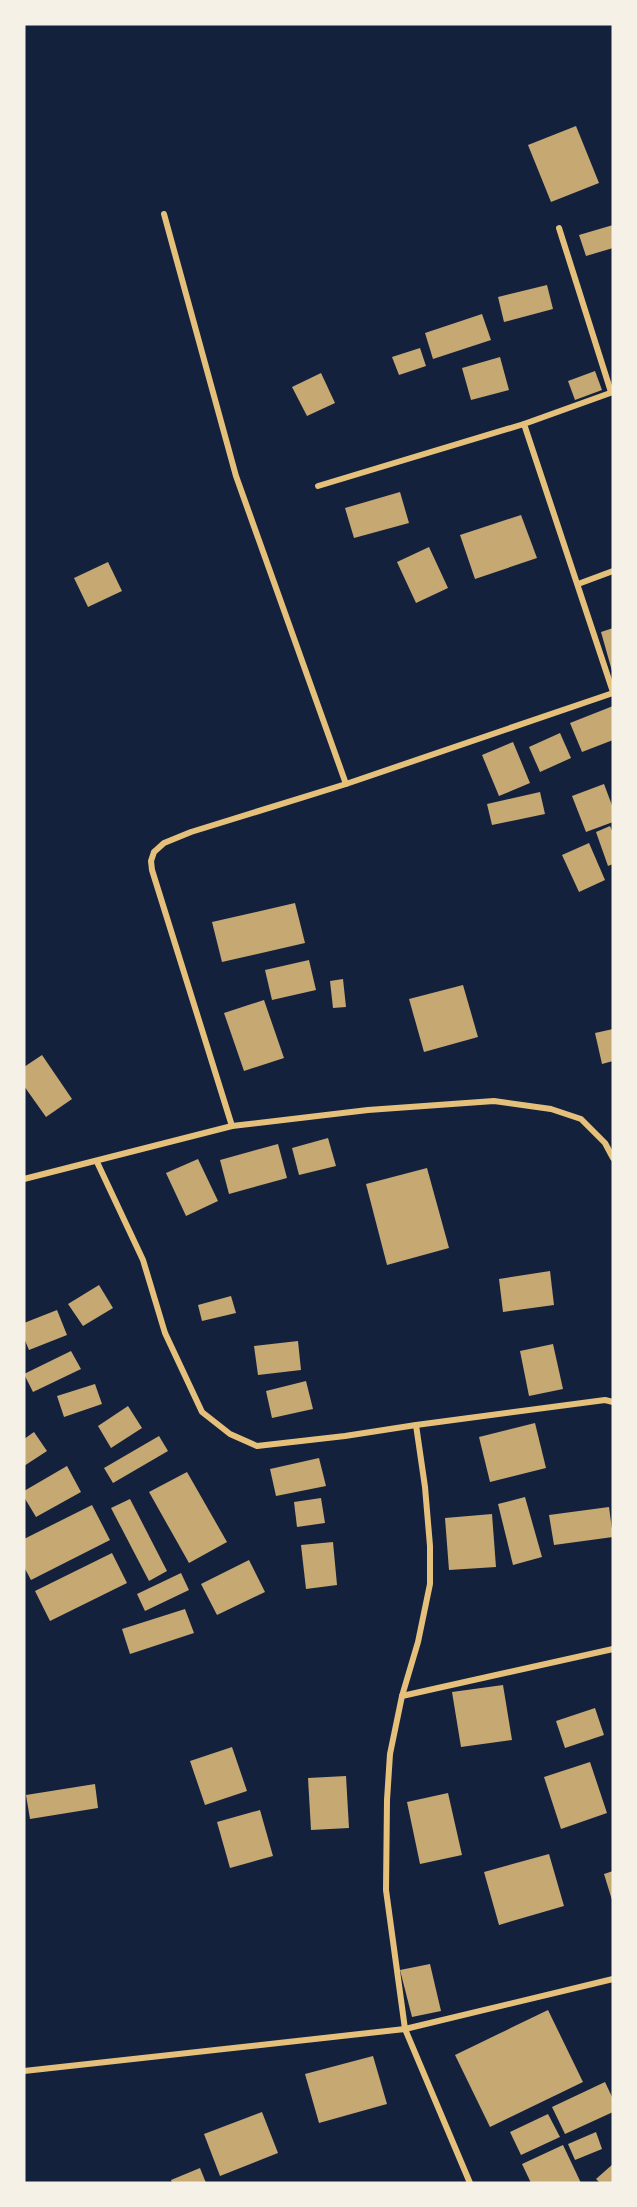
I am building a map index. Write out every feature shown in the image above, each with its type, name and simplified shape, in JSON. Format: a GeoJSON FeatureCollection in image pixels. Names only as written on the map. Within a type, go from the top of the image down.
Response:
{"type":"FeatureCollection","features":[{"type":"Feature","properties":{"kind":"street"},"geometry":{"type":"LineString","coordinates":[[164,214],[236,476],[346,784]]}},
{"type":"Feature","properties":{"kind":"street"},"geometry":{"type":"LineString","coordinates":[[318,486],[524,424],[612,392],[559,228]]}},
{"type":"Feature","properties":{"kind":"street"},"geometry":{"type":"LineString","coordinates":[[232,1126],[152,870],[151,861],[154,852],[164,843],[191,832],[346,784],[613,692],[524,424]]}},
{"type":"Feature","properties":{"kind":"street"},"geometry":{"type":"LineString","coordinates":[[578,584],[613,570]]}},
{"type":"Feature","properties":{"kind":"street"},"geometry":{"type":"LineString","coordinates":[[24,1179],[232,1126],[368,1110],[494,1101],[551,1109],[580,1119],[605,1143],[613,1158]]}},
{"type":"Feature","properties":{"kind":"street"},"geometry":{"type":"LineString","coordinates":[[97,1162],[143,1260],[165,1333],[202,1412],[230,1434],[257,1446],[605,1400],[613,1402]]}},
{"type":"Feature","properties":{"kind":"street"},"geometry":{"type":"LineString","coordinates":[[416,1425],[425,1487],[430,1584],[390,1754],[385,1850],[386,1890],[405,2029],[470,2183]]}},
{"type":"Feature","properties":{"kind":"street"},"geometry":{"type":"LineString","coordinates":[[402,1696],[613,1649]]}},
{"type":"Feature","properties":{"kind":"street"},"geometry":{"type":"LineString","coordinates":[[24,2071],[405,2029],[613,1979]]}},
{"type":"Feature","properties":{"kind":"building"},"geometry":{"type":"Polygon","coordinates":[[[576,126],[599,183],[551,202],[528,145],[576,126]]]}},
{"type":"Feature","properties":{"kind":"building"},"geometry":{"type":"Polygon","coordinates":[[[613,225],[613,248],[586,256],[579,235],[613,225]]]}},
{"type":"Feature","properties":{"kind":"building"},"geometry":{"type":"Polygon","coordinates":[[[547,285],[553,309],[504,322],[498,297],[547,285]]]}},
{"type":"Feature","properties":{"kind":"building"},"geometry":{"type":"Polygon","coordinates":[[[482,314],[491,340],[433,359],[425,333],[482,314]]]}},
{"type":"Feature","properties":{"kind":"building"},"geometry":{"type":"Polygon","coordinates":[[[420,348],[426,366],[399,375],[392,357],[420,348]]]}},
{"type":"Feature","properties":{"kind":"building"},"geometry":{"type":"Polygon","coordinates":[[[500,357],[509,390],[471,400],[462,368],[500,357]]]}},
{"type":"Feature","properties":{"kind":"building"},"geometry":{"type":"Polygon","coordinates":[[[595,371],[602,390],[575,400],[568,381],[595,371]]]}},
{"type":"Feature","properties":{"kind":"building"},"geometry":{"type":"Polygon","coordinates":[[[321,373],[335,403],[307,416],[292,387],[321,373]]]}},
{"type":"Feature","properties":{"kind":"building"},"geometry":{"type":"Polygon","coordinates":[[[400,492],[409,523],[354,538],[345,508],[400,492]]]}},
{"type":"Feature","properties":{"kind":"building"},"geometry":{"type":"Polygon","coordinates":[[[521,515],[537,558],[475,579],[460,535],[521,515]]]}},
{"type":"Feature","properties":{"kind":"building"},"geometry":{"type":"Polygon","coordinates":[[[429,547],[448,588],[416,603],[397,562],[429,547]]]}},
{"type":"Feature","properties":{"kind":"building"},"geometry":{"type":"Polygon","coordinates":[[[108,562],[122,591],[88,607],[74,578],[108,562]]]}},
{"type":"Feature","properties":{"kind":"building"},"geometry":{"type":"Polygon","coordinates":[[[613,628],[613,671],[612,671],[601,632],[613,628]]]}},
{"type":"Feature","properties":{"kind":"building"},"geometry":{"type":"Polygon","coordinates":[[[613,706],[613,740],[582,752],[570,723],[613,706]]]}},
{"type":"Feature","properties":{"kind":"building"},"geometry":{"type":"Polygon","coordinates":[[[560,733],[571,758],[540,772],[529,747],[560,733]]]}},
{"type":"Feature","properties":{"kind":"building"},"geometry":{"type":"Polygon","coordinates":[[[513,742],[530,783],[499,796],[482,755],[513,742]]]}},
{"type":"Feature","properties":{"kind":"building"},"geometry":{"type":"Polygon","coordinates":[[[604,784],[613,808],[613,822],[586,832],[572,796],[604,784]]]}},
{"type":"Feature","properties":{"kind":"building"},"geometry":{"type":"Polygon","coordinates":[[[540,792],[545,814],[492,825],[487,804],[540,792]]]}},
{"type":"Feature","properties":{"kind":"building"},"geometry":{"type":"Polygon","coordinates":[[[610,826],[613,833],[613,864],[608,866],[596,832],[610,826]]]}},
{"type":"Feature","properties":{"kind":"building"},"geometry":{"type":"Polygon","coordinates":[[[589,843],[605,880],[579,892],[562,855],[589,843]]]}},
{"type":"Feature","properties":{"kind":"building"},"geometry":{"type":"Polygon","coordinates":[[[295,903],[305,943],[222,962],[212,922],[295,903]]]}},
{"type":"Feature","properties":{"kind":"building"},"geometry":{"type":"Polygon","coordinates":[[[309,960],[316,990],[272,1000],[265,970],[309,960]]]}},
{"type":"Feature","properties":{"kind":"building"},"geometry":{"type":"Polygon","coordinates":[[[343,979],[346,1007],[333,1008],[330,981],[343,979]]]}},
{"type":"Feature","properties":{"kind":"building"},"geometry":{"type":"Polygon","coordinates":[[[463,985],[478,1037],[424,1052],[409,999],[463,985]]]}},
{"type":"Feature","properties":{"kind":"building"},"geometry":{"type":"Polygon","coordinates":[[[264,1000],[284,1058],[244,1071],[224,1013],[264,1000]]]}},
{"type":"Feature","properties":{"kind":"building"},"geometry":{"type":"Polygon","coordinates":[[[613,1029],[613,1061],[602,1064],[595,1033],[613,1029]]]}},
{"type":"Feature","properties":{"kind":"building"},"geometry":{"type":"Polygon","coordinates":[[[42,1055],[72,1099],[46,1117],[24,1086],[24,1067],[42,1055]]]}},
{"type":"Feature","properties":{"kind":"building"},"geometry":{"type":"Polygon","coordinates":[[[328,1138],[336,1166],[299,1175],[292,1148],[328,1138]]]}},
{"type":"Feature","properties":{"kind":"building"},"geometry":{"type":"Polygon","coordinates":[[[278,1144],[287,1178],[229,1194],[220,1160],[278,1144]]]}},
{"type":"Feature","properties":{"kind":"building"},"geometry":{"type":"Polygon","coordinates":[[[198,1159],[218,1201],[186,1216],[166,1173],[198,1159]]]}},
{"type":"Feature","properties":{"kind":"building"},"geometry":{"type":"Polygon","coordinates":[[[427,1168],[449,1248],[387,1265],[366,1184],[427,1168]]]}},
{"type":"Feature","properties":{"kind":"building"},"geometry":{"type":"Polygon","coordinates":[[[550,1271],[554,1305],[503,1312],[499,1279],[550,1271]]]}},
{"type":"Feature","properties":{"kind":"building"},"geometry":{"type":"Polygon","coordinates":[[[99,1285],[113,1308],[83,1326],[68,1304],[99,1285]]]}},
{"type":"Feature","properties":{"kind":"building"},"geometry":{"type":"Polygon","coordinates":[[[231,1296],[236,1313],[202,1321],[198,1305],[231,1296]]]}},
{"type":"Feature","properties":{"kind":"building"},"geometry":{"type":"Polygon","coordinates":[[[57,1310],[67,1335],[29,1350],[24,1338],[24,1323],[57,1310]]]}},
{"type":"Feature","properties":{"kind":"building"},"geometry":{"type":"Polygon","coordinates":[[[298,1341],[301,1370],[258,1375],[254,1346],[298,1341]]]}},
{"type":"Feature","properties":{"kind":"building"},"geometry":{"type":"Polygon","coordinates":[[[553,1344],[563,1389],[529,1396],[520,1351],[553,1344]]]}},
{"type":"Feature","properties":{"kind":"building"},"geometry":{"type":"Polygon","coordinates":[[[71,1351],[81,1369],[33,1392],[24,1374],[71,1351]]]}},
{"type":"Feature","properties":{"kind":"building"},"geometry":{"type":"Polygon","coordinates":[[[306,1381],[313,1409],[272,1418],[266,1391],[306,1381]]]}},
{"type":"Feature","properties":{"kind":"building"},"geometry":{"type":"Polygon","coordinates":[[[95,1384],[102,1404],[64,1417],[57,1396],[95,1384]]]}},
{"type":"Feature","properties":{"kind":"building"},"geometry":{"type":"Polygon","coordinates":[[[128,1406],[142,1428],[111,1448],[98,1426],[128,1406]]]}},
{"type":"Feature","properties":{"kind":"building"},"geometry":{"type":"Polygon","coordinates":[[[535,1423],[546,1468],[490,1482],[479,1437],[535,1423]]]}},
{"type":"Feature","properties":{"kind":"building"},"geometry":{"type":"Polygon","coordinates":[[[34,1432],[47,1451],[24,1466],[24,1439],[34,1432]]]}},
{"type":"Feature","properties":{"kind":"building"},"geometry":{"type":"Polygon","coordinates":[[[159,1436],[168,1451],[113,1483],[104,1468],[159,1436]]]}},
{"type":"Feature","properties":{"kind":"building"},"geometry":{"type":"Polygon","coordinates":[[[319,1458],[326,1486],[276,1496],[270,1469],[319,1458]]]}},
{"type":"Feature","properties":{"kind":"building"},"geometry":{"type":"Polygon","coordinates":[[[67,1466],[81,1492],[36,1517],[24,1497],[24,1491],[67,1466]]]}},
{"type":"Feature","properties":{"kind":"building"},"geometry":{"type":"Polygon","coordinates":[[[187,1472],[227,1542],[189,1563],[149,1492],[187,1472]]]}},
{"type":"Feature","properties":{"kind":"building"},"geometry":{"type":"Polygon","coordinates":[[[525,1497],[542,1557],[513,1565],[498,1504],[525,1497]]]}},
{"type":"Feature","properties":{"kind":"building"},"geometry":{"type":"Polygon","coordinates":[[[321,1498],[325,1523],[297,1527],[294,1502],[321,1498]]]}},
{"type":"Feature","properties":{"kind":"building"},"geometry":{"type":"Polygon","coordinates":[[[130,1499],[167,1571],[149,1581],[111,1508],[130,1499]]]}},
{"type":"Feature","properties":{"kind":"building"},"geometry":{"type":"Polygon","coordinates":[[[92,1505],[110,1540],[31,1580],[24,1567],[24,1539],[92,1505]]]}},
{"type":"Feature","properties":{"kind":"building"},"geometry":{"type":"Polygon","coordinates":[[[609,1507],[613,1537],[554,1545],[549,1515],[609,1507]]]}},
{"type":"Feature","properties":{"kind":"building"},"geometry":{"type":"Polygon","coordinates":[[[492,1514],[496,1567],[449,1570],[445,1518],[492,1514]]]}},
{"type":"Feature","properties":{"kind":"building"},"geometry":{"type":"Polygon","coordinates":[[[333,1542],[337,1585],[306,1589],[301,1545],[333,1542]]]}},
{"type":"Feature","properties":{"kind":"building"},"geometry":{"type":"Polygon","coordinates":[[[112,1553],[127,1583],[50,1621],[35,1591],[112,1553]]]}},
{"type":"Feature","properties":{"kind":"building"},"geometry":{"type":"Polygon","coordinates":[[[249,1560],[265,1592],[217,1615],[201,1584],[249,1560]]]}},
{"type":"Feature","properties":{"kind":"building"},"geometry":{"type":"Polygon","coordinates":[[[181,1573],[189,1590],[145,1611],[137,1594],[181,1573]]]}},
{"type":"Feature","properties":{"kind":"building"},"geometry":{"type":"Polygon","coordinates":[[[185,1609],[194,1633],[130,1654],[122,1629],[185,1609]]]}},
{"type":"Feature","properties":{"kind":"building"},"geometry":{"type":"Polygon","coordinates":[[[503,1685],[512,1740],[461,1747],[452,1692],[503,1685]]]}},
{"type":"Feature","properties":{"kind":"building"},"geometry":{"type":"Polygon","coordinates":[[[595,1708],[604,1735],[565,1748],[556,1721],[595,1708]]]}},
{"type":"Feature","properties":{"kind":"building"},"geometry":{"type":"Polygon","coordinates":[[[232,1747],[247,1791],[205,1805],[190,1761],[232,1747]]]}},
{"type":"Feature","properties":{"kind":"building"},"geometry":{"type":"Polygon","coordinates":[[[590,1762],[607,1813],[561,1829],[544,1777],[590,1762]]]}},
{"type":"Feature","properties":{"kind":"building"},"geometry":{"type":"Polygon","coordinates":[[[346,1776],[349,1828],[311,1830],[308,1778],[346,1776]]]}},
{"type":"Feature","properties":{"kind":"building"},"geometry":{"type":"Polygon","coordinates":[[[95,1784],[98,1808],[30,1819],[26,1795],[95,1784]]]}},
{"type":"Feature","properties":{"kind":"building"},"geometry":{"type":"Polygon","coordinates":[[[448,1793],[462,1855],[420,1864],[407,1802],[448,1793]]]}},
{"type":"Feature","properties":{"kind":"building"},"geometry":{"type":"Polygon","coordinates":[[[260,1810],[273,1856],[230,1868],[217,1822],[260,1810]]]}},
{"type":"Feature","properties":{"kind":"building"},"geometry":{"type":"Polygon","coordinates":[[[549,1854],[564,1906],[499,1925],[484,1872],[549,1854]]]}},
{"type":"Feature","properties":{"kind":"building"},"geometry":{"type":"Polygon","coordinates":[[[613,1871],[613,1900],[612,1900],[604,1874],[613,1871]]]}},
{"type":"Feature","properties":{"kind":"building"},"geometry":{"type":"Polygon","coordinates":[[[430,1964],[441,2011],[412,2017],[400,1970],[430,1964]]]}},
{"type":"Feature","properties":{"kind":"building"},"geometry":{"type":"Polygon","coordinates":[[[548,2010],[583,2082],[490,2127],[455,2055],[548,2010]]]}},
{"type":"Feature","properties":{"kind":"building"},"geometry":{"type":"Polygon","coordinates":[[[373,2056],[387,2104],[319,2123],[305,2074],[373,2056]]]}},
{"type":"Feature","properties":{"kind":"building"},"geometry":{"type":"Polygon","coordinates":[[[605,2082],[613,2099],[613,2112],[565,2134],[552,2107],[605,2082]]]}},
{"type":"Feature","properties":{"kind":"building"},"geometry":{"type":"Polygon","coordinates":[[[262,2112],[278,2153],[220,2176],[204,2134],[262,2112]]]}},
{"type":"Feature","properties":{"kind":"building"},"geometry":{"type":"Polygon","coordinates":[[[548,2114],[560,2137],[521,2155],[510,2132],[548,2114]]]}},
{"type":"Feature","properties":{"kind":"building"},"geometry":{"type":"Polygon","coordinates":[[[596,2132],[602,2149],[575,2160],[568,2144],[596,2132]]]}},
{"type":"Feature","properties":{"kind":"building"},"geometry":{"type":"Polygon","coordinates":[[[563,2145],[581,2183],[531,2183],[522,2164],[563,2145]]]}},
{"type":"Feature","properties":{"kind":"building"},"geometry":{"type":"Polygon","coordinates":[[[613,2164],[613,2183],[600,2183],[596,2179],[613,2164]]]}},
{"type":"Feature","properties":{"kind":"building"},"geometry":{"type":"Polygon","coordinates":[[[200,2168],[206,2183],[172,2183],[171,2180],[200,2168]]]}}]}
